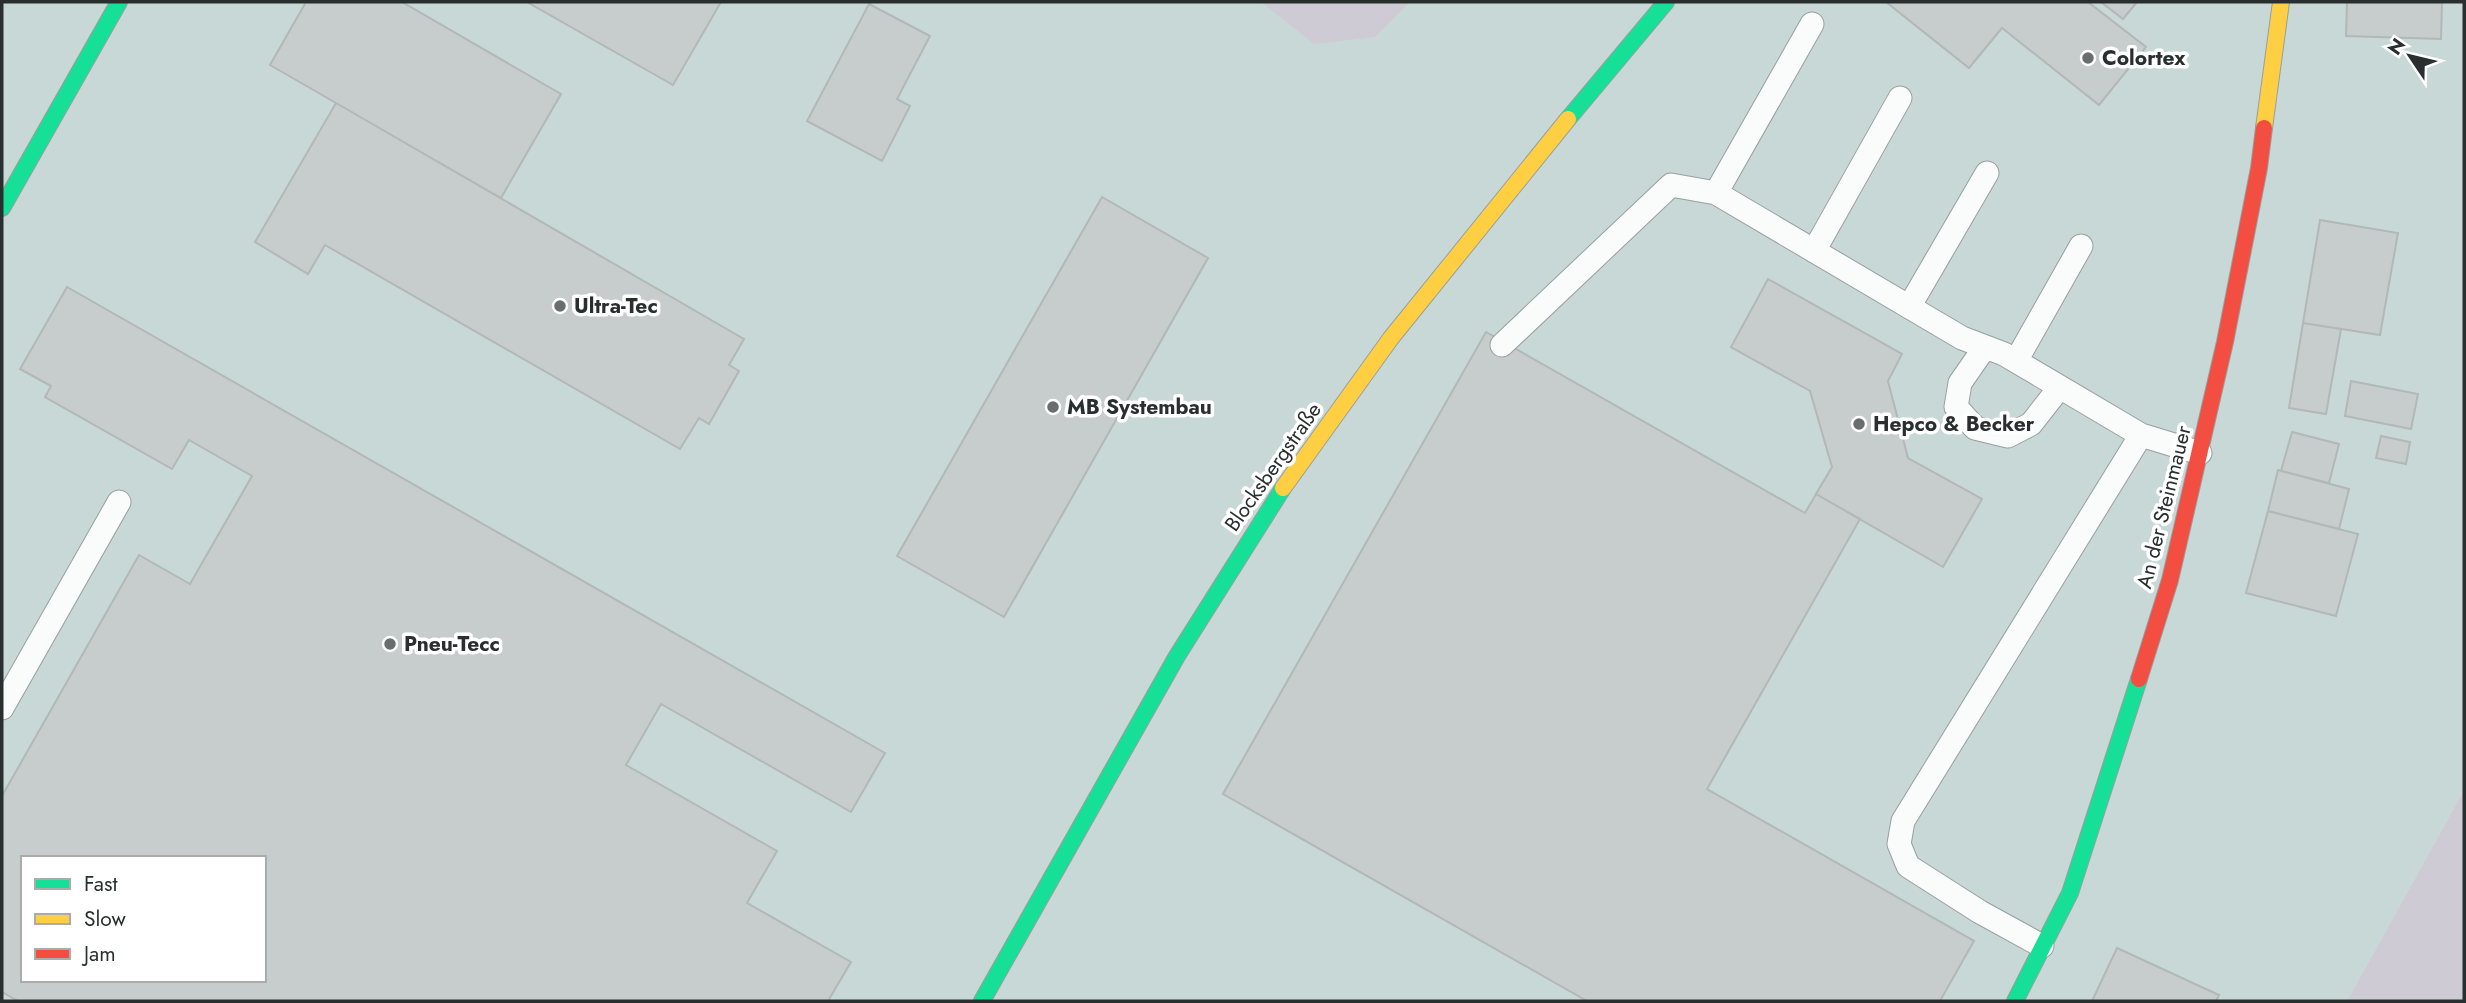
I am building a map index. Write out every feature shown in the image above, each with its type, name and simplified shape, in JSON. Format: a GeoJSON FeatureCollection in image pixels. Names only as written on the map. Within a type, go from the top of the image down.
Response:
{"type":"FeatureCollection","features":[{"type":"Feature","properties":{"kind":"street"},"geometry":{"type":"LineString","coordinates":[[2,208],[119,2]]}},
{"type":"Feature","properties":{"kind":"street","name":"Blocksbergstraße"},"geometry":{"type":"LineString","coordinates":[[982,1001],[1159,686],[1238,556],[1304,456],[1402,322],[1481,222],[1666,2]]}},
{"type":"Feature","properties":{"kind":"street","name":"An der Steinmauer"},"geometry":{"type":"LineString","coordinates":[[2015,1001],[2070,893],[2170,580],[2225,342],[2259,168],[2281,2]]}},
{"type":"Feature","properties":{"kind":"lane"},"geometry":{"type":"LineString","coordinates":[[1716,193],[1812,24]]}},
{"type":"Feature","properties":{"kind":"lane"},"geometry":{"type":"LineString","coordinates":[[1814,251],[1900,98]]}},
{"type":"Feature","properties":{"kind":"lane"},"geometry":{"type":"LineString","coordinates":[[1909,307],[1987,173]]}},
{"type":"Feature","properties":{"kind":"lane"},"geometry":{"type":"LineString","coordinates":[[1502,345],[1671,185],[1716,193],[1962,338],[2016,361],[2141,435],[2200,453]]}},
{"type":"Feature","properties":{"kind":"lane"},"geometry":{"type":"LineString","coordinates":[[2016,361],[2081,246]]}},
{"type":"Feature","properties":{"kind":"lane"},"geometry":{"type":"LineString","coordinates":[[1985,347],[1960,383],[1956,407],[1975,428],[2008,436],[2031,424],[2060,387]]}},
{"type":"Feature","properties":{"kind":"lane"},"geometry":{"type":"LineString","coordinates":[[2042,946],[1980,912],[1908,866],[1899,844],[1903,821],[2141,435]]}},
{"type":"Feature","properties":{"kind":"lane"},"geometry":{"type":"LineString","coordinates":[[2,708],[119,502]]}},
{"type":"Feature","properties":{"kind":"shaded area"},"geometry":{"type":"Polygon","coordinates":[[[2,2],[2464,2],[2464,790],[2347,1001],[2,1001],[2,2]]]}},
{"type":"Feature","properties":{"kind":"shaded area"},"geometry":{"type":"Polygon","coordinates":[[[1261,2],[1410,2],[1375,37],[1314,44],[1261,2]]]}},
{"type":"Feature","properties":{"kind":"shaded area"},"geometry":{"type":"Polygon","coordinates":[[[2464,790],[2464,1001],[2347,1001],[2464,790]]]}},
{"type":"Feature","properties":{"kind":"building"},"geometry":{"type":"Polygon","coordinates":[[[306,2],[402,2],[561,94],[501,198],[270,65],[306,2]]]}},
{"type":"Feature","properties":{"kind":"building"},"geometry":{"type":"Polygon","coordinates":[[[527,2],[721,2],[673,85],[527,2]]]}},
{"type":"Feature","properties":{"kind":"building","name":"Colortex"},"geometry":{"type":"Polygon","coordinates":[[[1886,2],[2088,2],[2146,47],[2099,105],[2002,28],[1969,68],[1886,2]]]}},
{"type":"Feature","properties":{"kind":"building","name":"Colortex"},"geometry":{"type":"Polygon","coordinates":[[[2101,2],[2137,2],[2123,19],[2101,2]]]}},
{"type":"Feature","properties":{"kind":"building"},"geometry":{"type":"Polygon","coordinates":[[[2347,2],[2442,2],[2441,39],[2346,36],[2347,2]]]}},
{"type":"Feature","properties":{"kind":"building"},"geometry":{"type":"Polygon","coordinates":[[[869,4],[930,36],[897,99],[910,106],[882,161],[807,121],[869,4]]]}},
{"type":"Feature","properties":{"kind":"building","name":"Ultra-Tec"},"geometry":{"type":"Polygon","coordinates":[[[336,103],[744,339],[729,365],[739,371],[709,424],[699,418],[680,449],[325,245],[308,274],[255,242],[336,103]]]}},
{"type":"Feature","properties":{"kind":"building","name":"MB Systembau"},"geometry":{"type":"Polygon","coordinates":[[[1102,197],[1208,258],[1004,617],[897,556],[1102,197]]]}},
{"type":"Feature","properties":{"kind":"building"},"geometry":{"type":"Polygon","coordinates":[[[2320,220],[2398,233],[2380,335],[2303,323],[2320,220]]]}},
{"type":"Feature","properties":{"kind":"building","name":"Hepco & Becker"},"geometry":{"type":"Polygon","coordinates":[[[1768,279],[1902,354],[1888,381],[1908,458],[1982,499],[1943,567],[1816,494],[1832,467],[1810,391],[1731,347],[1768,279]]]}},
{"type":"Feature","properties":{"kind":"building","name":"Pneu-Tecc"},"geometry":{"type":"Polygon","coordinates":[[[67,287],[885,753],[851,812],[661,704],[626,765],[777,851],[747,903],[851,962],[828,1001],[18,1001],[2,992],[2,796],[139,555],[190,584],[252,476],[189,440],[172,469],[45,397],[51,386],[20,369],[67,287]]]}},
{"type":"Feature","properties":{"kind":"building"},"geometry":{"type":"Polygon","coordinates":[[[2303,323],[2341,329],[2326,414],[2289,408],[2303,323]]]}},
{"type":"Feature","properties":{"kind":"building"},"geometry":{"type":"Polygon","coordinates":[[[1486,332],[1805,513],[1816,494],[1860,519],[1707,789],[1974,941],[1940,1001],[1587,1001],[1223,794],[1486,332]]]}},
{"type":"Feature","properties":{"kind":"building"},"geometry":{"type":"Polygon","coordinates":[[[2351,381],[2418,394],[2411,429],[2345,416],[2351,381]]]}},
{"type":"Feature","properties":{"kind":"building"},"geometry":{"type":"Polygon","coordinates":[[[2292,432],[2339,444],[2329,483],[2281,471],[2292,432]]]}},
{"type":"Feature","properties":{"kind":"building"},"geometry":{"type":"Polygon","coordinates":[[[2381,436],[2410,442],[2406,464],[2376,458],[2381,436]]]}},
{"type":"Feature","properties":{"kind":"building"},"geometry":{"type":"Polygon","coordinates":[[[2278,470],[2349,489],[2339,529],[2268,511],[2278,470]]]}},
{"type":"Feature","properties":{"kind":"building"},"geometry":{"type":"Polygon","coordinates":[[[2268,511],[2358,534],[2336,616],[2246,593],[2268,511]]]}},
{"type":"Feature","properties":{"kind":"building"},"geometry":{"type":"Polygon","coordinates":[[[2117,948],[2219,995],[2216,1001],[2092,1001],[2117,948]]]}},
{"type":"Feature","properties":{"kind":"traffic: fast"},"geometry":{"type":"LineString","coordinates":[[2,208],[119,2]]}},
{"type":"Feature","properties":{"kind":"traffic: fast"},"geometry":{"type":"LineString","coordinates":[[1568,119],[1666,2]]}},
{"type":"Feature","properties":{"kind":"traffic: fast"},"geometry":{"type":"LineString","coordinates":[[982,1001],[1177,656],[1283,488]]}},
{"type":"Feature","properties":{"kind":"traffic: fast"},"geometry":{"type":"LineString","coordinates":[[2015,1001],[2070,893],[2139,679]]}},
{"type":"Feature","properties":{"kind":"traffic: slow"},"geometry":{"type":"LineString","coordinates":[[2264,128],[2281,2]]}},
{"type":"Feature","properties":{"kind":"traffic: slow"},"geometry":{"type":"LineString","coordinates":[[1283,488],[1391,338],[1568,119]]}},
{"type":"Feature","properties":{"kind":"traffic: jam"},"geometry":{"type":"LineString","coordinates":[[2139,679],[2170,580],[2225,342],[2259,168],[2264,128]]}},
{"type":"Feature","properties":{"kind":"place","name":"Colortex"},"geometry":{"type":"Point","coordinates":[2088,58]}},
{"type":"Feature","properties":{"kind":"place","name":"Ultra-Tec"},"geometry":{"type":"Point","coordinates":[560,306]}},
{"type":"Feature","properties":{"kind":"place","name":"MB Systembau"},"geometry":{"type":"Point","coordinates":[1053,407]}},
{"type":"Feature","properties":{"kind":"place","name":"Hepco & Becker"},"geometry":{"type":"Point","coordinates":[1859,424]}},
{"type":"Feature","properties":{"kind":"place","name":"Pneu-Tecc"},"geometry":{"type":"Point","coordinates":[390,644]}}]}
